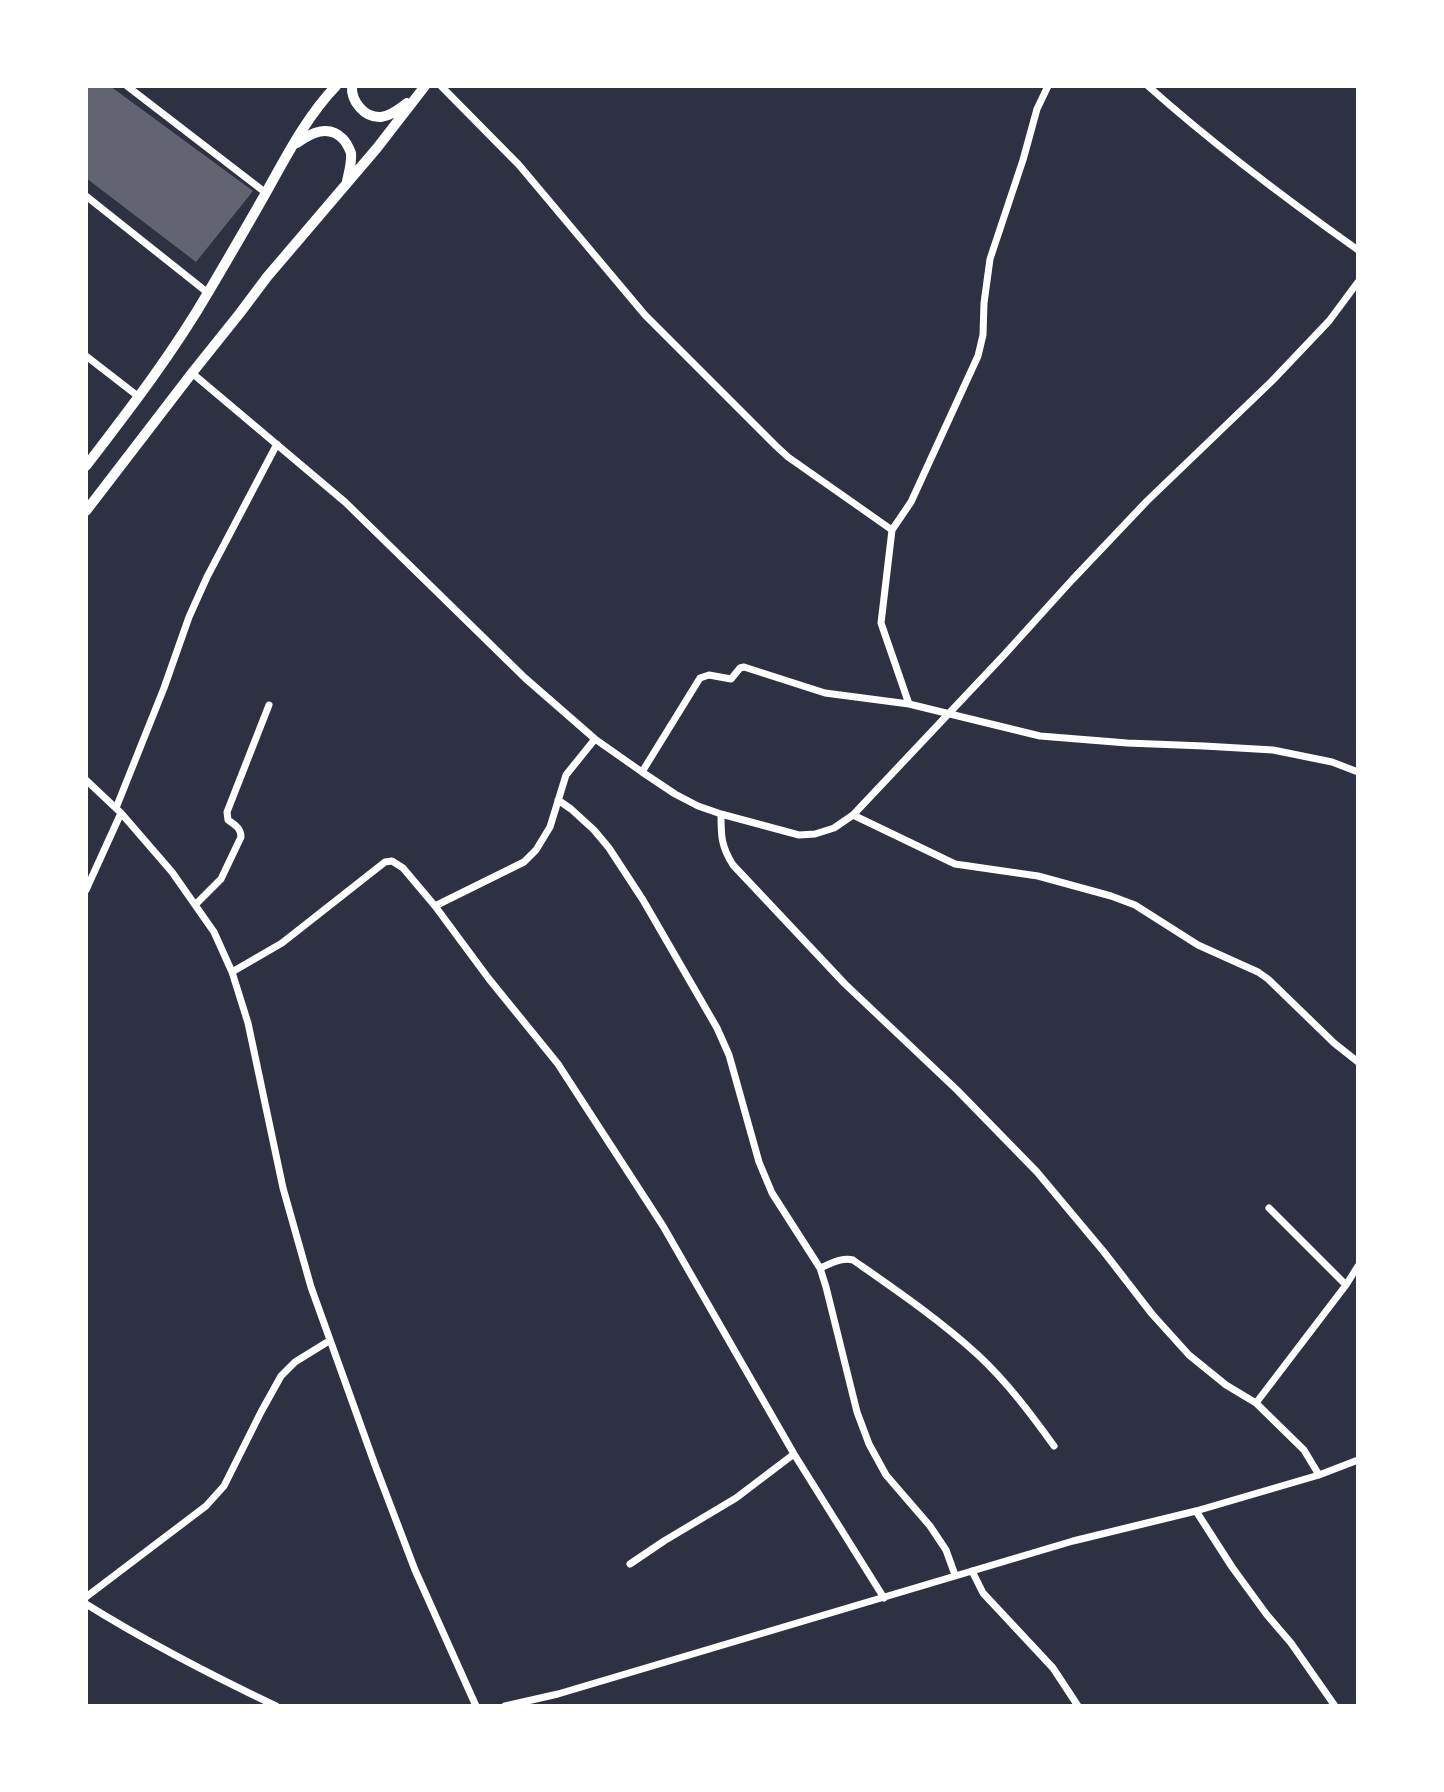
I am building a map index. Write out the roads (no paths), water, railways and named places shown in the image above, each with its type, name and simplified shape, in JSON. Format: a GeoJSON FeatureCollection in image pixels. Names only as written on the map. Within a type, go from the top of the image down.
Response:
{"type":"FeatureCollection","features":[{"type":"Feature","properties":{"kind":"main road"},"geometry":{"type":"LineString","coordinates":[[86,467],[170,353],[208,293],[292,147],[336,86]]}},
{"type":"Feature","properties":{"kind":"main road"},"geometry":{"type":"LineString","coordinates":[[352,86],[354,99],[360,108],[370,115],[380,117],[391,114],[416,97]]}},
{"type":"Feature","properties":{"kind":"main road"},"geometry":{"type":"LineString","coordinates":[[86,511],[267,277],[347,184],[425,86]]}},
{"type":"Feature","properties":{"kind":"main road"},"geometry":{"type":"LineString","coordinates":[[292,147],[318,131],[337,134],[345,141],[350,151],[347,184]]}},
{"type":"Feature","properties":{"kind":"street"},"geometry":{"type":"LineString","coordinates":[[127,86],[266,193]]}},
{"type":"Feature","properties":{"kind":"street"},"geometry":{"type":"LineString","coordinates":[[441,86],[519,165],[645,315],[776,446],[892,530]]}},
{"type":"Feature","properties":{"kind":"street"},"geometry":{"type":"LineString","coordinates":[[909,704],[881,623],[892,530],[911,502],[978,356],[983,335],[990,259],[1037,109],[1048,86]]}},
{"type":"Feature","properties":{"kind":"street"},"geometry":{"type":"LineString","coordinates":[[1147,86],[1181,116],[1358,250]]}},
{"type":"Feature","properties":{"kind":"street"},"geometry":{"type":"LineString","coordinates":[[86,196],[208,293]]}},
{"type":"Feature","properties":{"kind":"street"},"geometry":{"type":"LineString","coordinates":[[192,373],[345,502],[525,677],[595,739],[687,800],[721,814],[799,835],[815,834],[834,828],[853,815],[1147,500],[1272,381],[1329,321],[1358,282]]}},
{"type":"Feature","properties":{"kind":"street"},"geometry":{"type":"LineString","coordinates":[[86,356],[139,397]]}},
{"type":"Feature","properties":{"kind":"street"},"geometry":{"type":"LineString","coordinates":[[86,890],[119,810],[188,617],[277,444]]}},
{"type":"Feature","properties":{"kind":"street"},"geometry":{"type":"LineString","coordinates":[[642,772],[700,678],[709,675],[730,679],[744,667],[825,693],[909,704],[1040,736],[1273,750],[1332,762],[1358,772]]}},
{"type":"Feature","properties":{"kind":"street"},"geometry":{"type":"LineString","coordinates":[[196,904],[221,879],[241,837],[239,828],[228,820],[227,812],[268,705]]}},
{"type":"Feature","properties":{"kind":"street"},"geometry":{"type":"LineString","coordinates":[[435,906],[531,857],[550,827],[566,775],[595,739]]}},
{"type":"Feature","properties":{"kind":"street"},"geometry":{"type":"LineString","coordinates":[[86,780],[119,810],[172,872],[214,932],[232,972],[248,1023],[283,1188],[311,1287],[415,1570],[476,1706]]}},
{"type":"Feature","properties":{"kind":"street"},"geometry":{"type":"LineString","coordinates":[[558,800],[594,830],[608,848],[643,900],[699,996],[729,1055],[759,1162],[772,1193],[820,1268],[857,1412],[869,1444],[886,1475],[946,1550],[955,1576]]}},
{"type":"Feature","properties":{"kind":"street"},"geometry":{"type":"LineString","coordinates":[[721,814],[723,848],[733,865],[845,984],[957,1090],[1037,1172],[1152,1314],[1189,1355],[1226,1385],[1256,1403],[1304,1450],[1319,1475]]}},
{"type":"Feature","properties":{"kind":"street"},"geometry":{"type":"LineString","coordinates":[[853,815],[955,864],[1038,876],[1135,905],[1198,944],[1268,979],[1334,1043],[1358,1062]]}},
{"type":"Feature","properties":{"kind":"street"},"geometry":{"type":"LineString","coordinates":[[232,972],[282,943],[385,862],[391,861],[403,868],[558,1064],[577,1092],[663,1226],[794,1454],[884,1598]]}},
{"type":"Feature","properties":{"kind":"street"},"geometry":{"type":"LineString","coordinates":[[1269,1208],[1346,1285]]}},
{"type":"Feature","properties":{"kind":"street"},"geometry":{"type":"LineString","coordinates":[[820,1268],[841,1260],[853,1261],[922,1310],[980,1357],[1054,1446]]}},
{"type":"Feature","properties":{"kind":"street"},"geometry":{"type":"LineString","coordinates":[[1256,1403],[1358,1266]]}},
{"type":"Feature","properties":{"kind":"street"},"geometry":{"type":"LineString","coordinates":[[86,1597],[169,1536],[216,1496],[224,1486],[281,1376],[295,1362],[329,1341]]}},
{"type":"Feature","properties":{"kind":"street"},"geometry":{"type":"LineString","coordinates":[[631,1564],[736,1498],[794,1454]]}},
{"type":"Feature","properties":{"kind":"street"},"geometry":{"type":"LineString","coordinates":[[505,1706],[558,1694],[1073,1541],[1196,1511],[1319,1475],[1358,1460]]}},
{"type":"Feature","properties":{"kind":"street"},"geometry":{"type":"LineString","coordinates":[[1196,1511],[1232,1567],[1291,1643],[1335,1706]]}},
{"type":"Feature","properties":{"kind":"street"},"geometry":{"type":"LineString","coordinates":[[972,1571],[985,1596],[1053,1668],[1078,1706]]}},
{"type":"Feature","properties":{"kind":"street"},"geometry":{"type":"LineString","coordinates":[[86,1604],[120,1626],[205,1672],[276,1706]]}}]}
